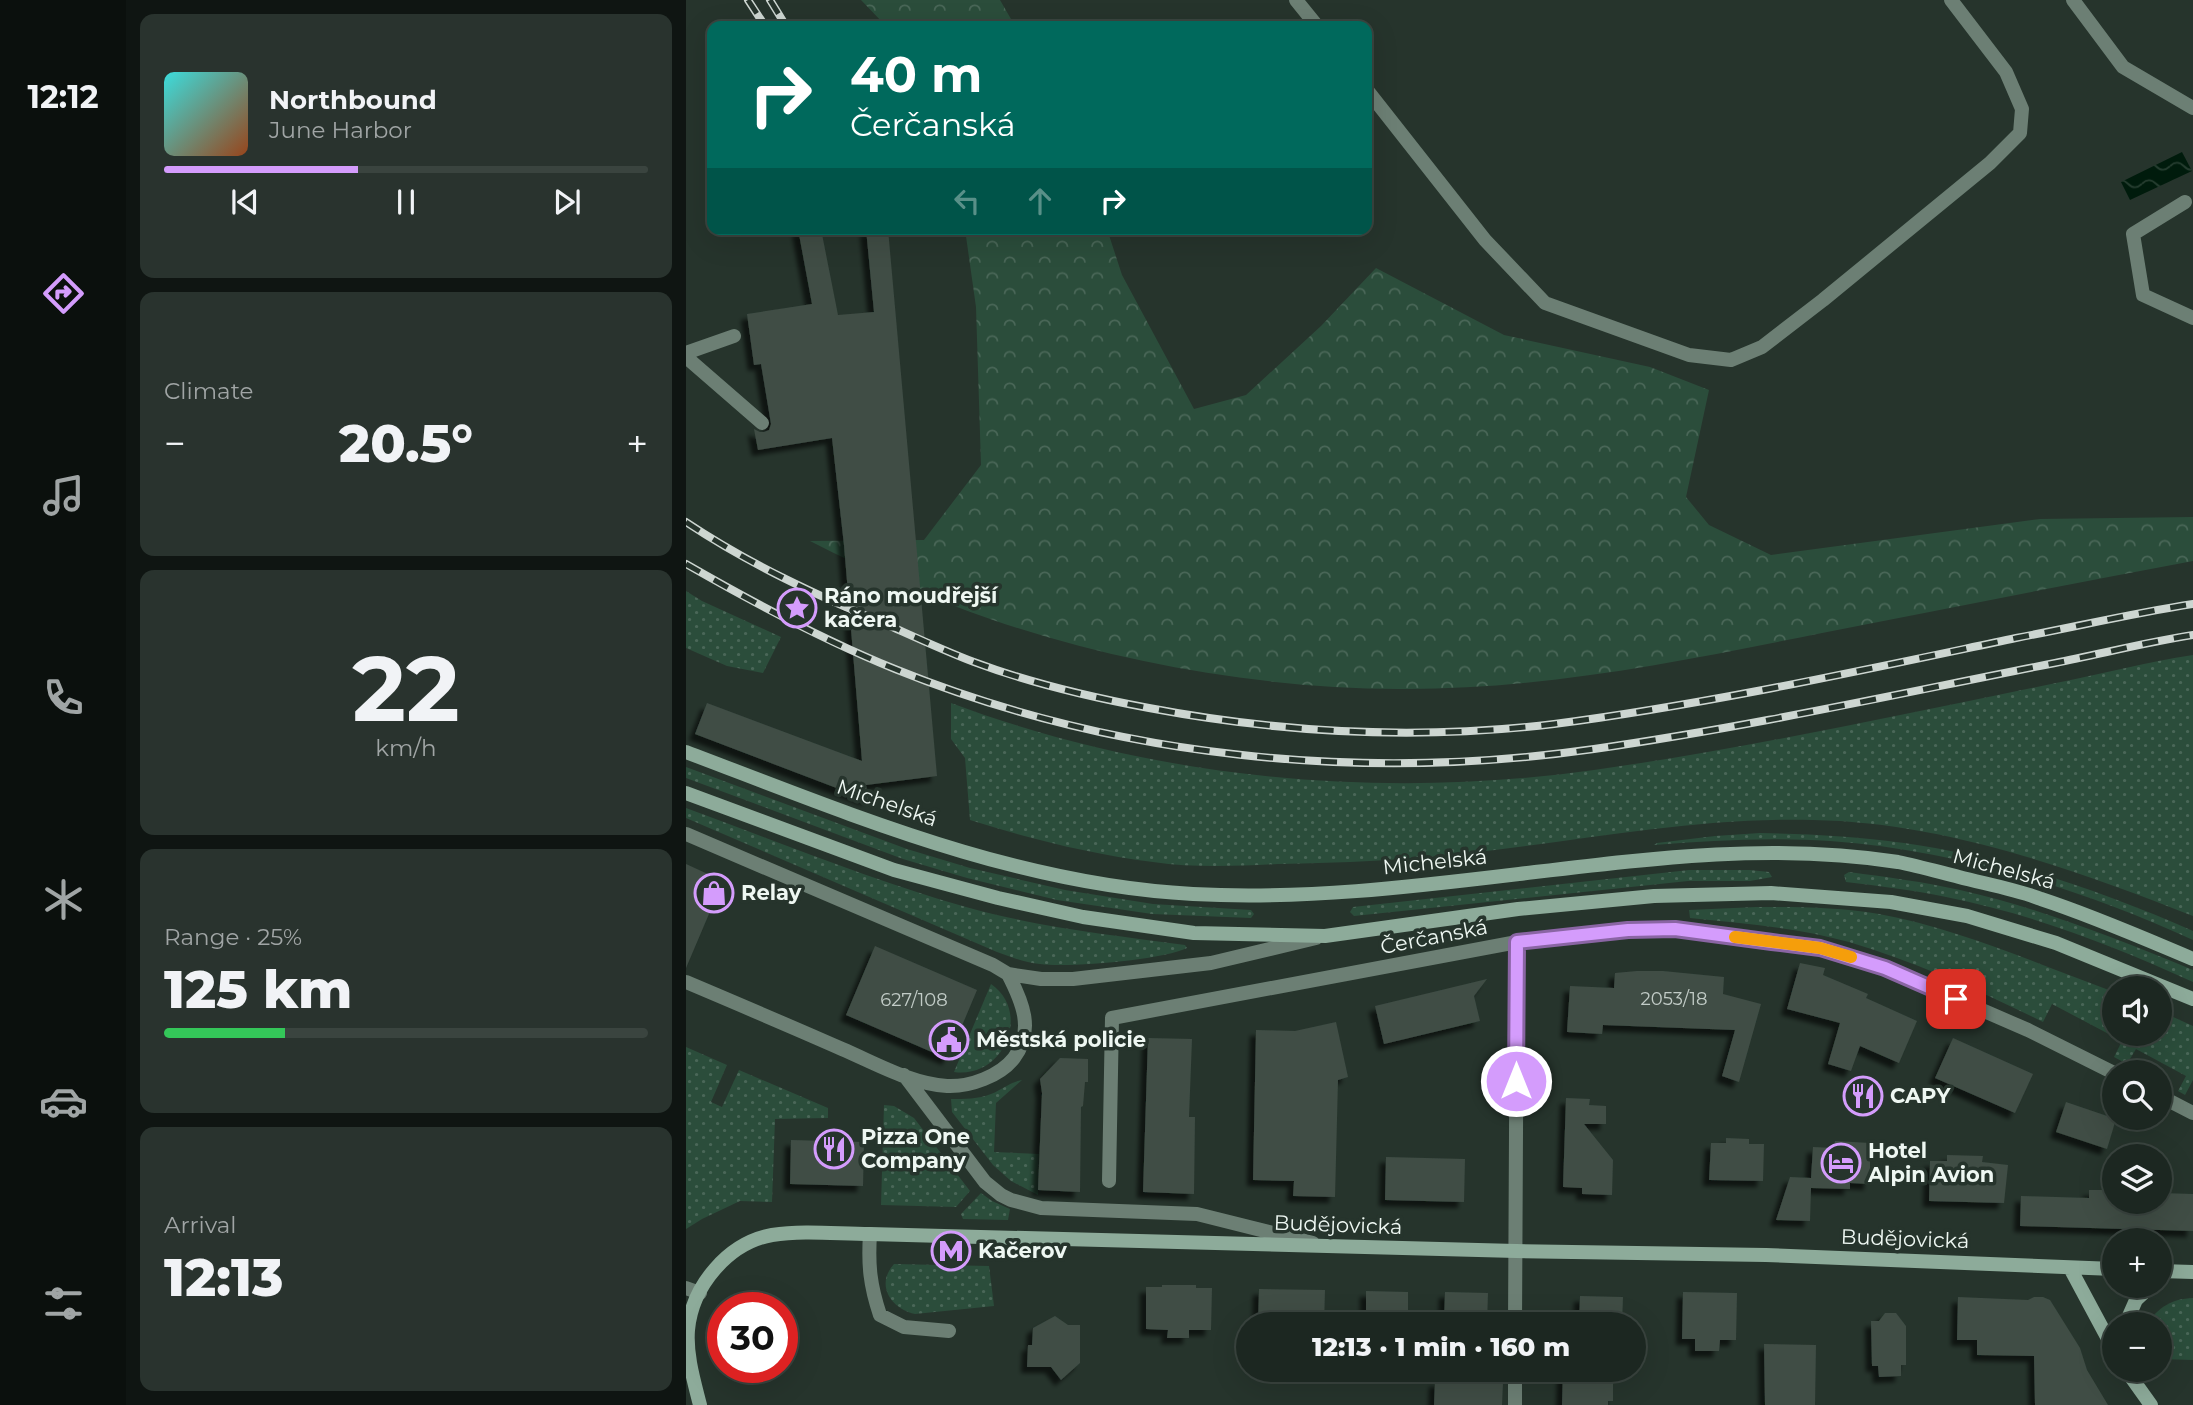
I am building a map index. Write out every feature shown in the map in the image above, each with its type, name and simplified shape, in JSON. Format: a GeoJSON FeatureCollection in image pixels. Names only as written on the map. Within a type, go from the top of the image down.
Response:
{"type":"FeatureCollection","features":[{"type":"Feature","properties":{"kind":"main road","name":"Michelská"},"geometry":{"type":"LineString","coordinates":[[686,752],[873,821],[976,855],[1081,881],[1192,894],[1315,895],[1515,875],[1631,860],[1727,853],[1820,855],[1899,862],[2039,897],[2193,959]]}},
{"type":"Feature","properties":{"kind":"main road"},"geometry":{"type":"LineString","coordinates":[[686,793],[894,870],[1083,917],[1194,933],[1325,936],[1518,909],[1654,897],[1771,892],[1891,902],[1967,916],[2056,943],[2193,999]]}},
{"type":"Feature","properties":{"kind":"main road","name":"Budějovická"},"geometry":{"type":"LineString","coordinates":[[700,1405],[688,1332],[693,1291],[741,1248],[771,1235],[870,1234],[1766,1255],[2102,1269]]}},
{"type":"Feature","properties":{"kind":"main road"},"geometry":{"type":"LineString","coordinates":[[2070,1268],[2102,1328]]}},
{"type":"Feature","properties":{"kind":"main road"},"geometry":{"type":"LineString","coordinates":[[2136,1382],[2151,1405]]}},
{"type":"Feature","properties":{"kind":"street"},"geometry":{"type":"LineString","coordinates":[[1296,0],[1313,21]]}},
{"type":"Feature","properties":{"kind":"street"},"geometry":{"type":"LineString","coordinates":[[1372,96],[1485,240],[1545,303],[1689,355],[1731,360],[1762,347],[1823,300],[1990,163],[2020,133],[2022,109],[2006,72],[1951,0]]}},
{"type":"Feature","properties":{"kind":"street"},"geometry":{"type":"LineString","coordinates":[[2073,0],[2123,67],[2193,108]]}},
{"type":"Feature","properties":{"kind":"street"},"geometry":{"type":"LineString","coordinates":[[2185,202],[2133,234],[2143,295],[2193,318]]}},
{"type":"Feature","properties":{"kind":"street"},"geometry":{"type":"LineString","coordinates":[[734,336],[686,355],[762,423]]}},
{"type":"Feature","properties":{"kind":"street"},"geometry":{"type":"LineString","coordinates":[[686,834],[993,965],[1008,974],[1041,979],[1073,979],[1211,963],[1325,936]]}},
{"type":"Feature","properties":{"kind":"street","name":"Čerčanská"},"geometry":{"type":"LineString","coordinates":[[1110,1181],[1112,1018],[1517,942],[1628,930],[1675,929],[1820,948],[1909,978],[2028,1030],[2102,1067]]}},
{"type":"Feature","properties":{"kind":"street"},"geometry":{"type":"LineString","coordinates":[[1516,1312],[1517,942]]}},
{"type":"Feature","properties":{"kind":"street"},"geometry":{"type":"LineString","coordinates":[[686,982],[904,1075],[944,1086],[957,1086],[990,1077],[1004,1069],[1022,1043],[1026,1015],[1008,974]]}},
{"type":"Feature","properties":{"kind":"street"},"geometry":{"type":"LineString","coordinates":[[904,1075],[985,1182],[1011,1200],[1041,1208],[1197,1214],[1321,1245]]}},
{"type":"Feature","properties":{"kind":"street"},"geometry":{"type":"LineString","coordinates":[[2172,1102],[2193,1113]]}},
{"type":"Feature","properties":{"kind":"street"},"geometry":{"type":"LineString","coordinates":[[870,1234],[871,1288],[880,1315],[904,1327],[949,1331]]}},
{"type":"Feature","properties":{"kind":"street"},"geometry":{"type":"LineString","coordinates":[[1515,1405],[1516,1382]]}},
{"type":"Feature","properties":{"kind":"green space"},"geometry":{"type":"Polygon","coordinates":[[[861,0],[1000,0],[1012,21],[881,21],[861,0]]]}},
{"type":"Feature","properties":{"kind":"green space"},"geometry":{"type":"Polygon","coordinates":[[[966,235],[1109,235],[1122,275],[1194,409],[1246,395],[1321,326],[1376,268],[1504,335],[1650,367],[1709,390],[1686,497],[1709,525],[1771,555],[2040,519],[2193,517],[2193,561],[1717,654],[1612,672],[1506,685],[1348,688],[1245,678],[1142,661],[1042,636],[993,620],[877,574],[810,541],[924,540],[981,465],[976,307],[966,235]]]}},
{"type":"Feature","properties":{"kind":"green space"},"geometry":{"type":"Polygon","coordinates":[[[686,591],[781,637],[763,673],[727,666],[686,648],[686,591]]]}},
{"type":"Feature","properties":{"kind":"green space"},"geometry":{"type":"Polygon","coordinates":[[[2193,655],[2193,916],[2102,881],[2007,851],[1910,829],[1813,820],[1684,826],[1471,853],[1399,859],[1231,866],[1153,862],[1061,845],[970,820],[965,758],[951,739],[951,703],[1028,729],[1107,750],[1187,766],[1350,782],[1431,783],[1513,779],[1594,770],[1768,741],[2193,655]]]}},
{"type":"Feature","properties":{"kind":"green space"},"geometry":{"type":"Polygon","coordinates":[[[686,767],[907,849],[970,868],[1065,890],[1153,904],[1251,910],[1254,914],[1251,918],[1152,914],[1057,900],[967,878],[903,859],[686,778],[686,767]]]}},
{"type":"Feature","properties":{"kind":"green space"},"geometry":{"type":"Polygon","coordinates":[[[686,808],[860,873],[966,907],[1047,925],[1185,945],[1187,948],[1158,956],[1092,964],[1053,965],[1023,961],[686,818],[686,808]]]}},
{"type":"Feature","properties":{"kind":"green space"},"geometry":{"type":"Polygon","coordinates":[[[1760,833],[1886,841],[1941,849],[2015,866],[2088,889],[2193,931],[2193,940],[2061,888],[2016,874],[1923,853],[1808,840],[1742,840],[1654,845],[1760,833]]]}},
{"type":"Feature","properties":{"kind":"green space"},"geometry":{"type":"Polygon","coordinates":[[[1689,870],[1750,870],[1769,872],[1772,877],[1750,881],[1688,881],[1354,916],[1350,912],[1353,907],[1689,870]]]}},
{"type":"Feature","properties":{"kind":"green space"},"geometry":{"type":"Polygon","coordinates":[[[1849,872],[1960,890],[2049,915],[2193,970],[2193,982],[2103,944],[2010,912],[1909,890],[1846,882],[1844,875],[1849,872]]]}},
{"type":"Feature","properties":{"kind":"green space"},"geometry":{"type":"Polygon","coordinates":[[[1802,907],[1849,910],[1879,914],[1939,929],[2102,987],[2102,1030],[2052,1004],[2043,1022],[1947,978],[1849,942],[1790,930],[1690,918],[1689,910],[1802,907]]]}},
{"type":"Feature","properties":{"kind":"green space"},"geometry":{"type":"Polygon","coordinates":[[[991,984],[1003,996],[1010,1011],[1007,1041],[987,1065],[972,1071],[954,1072],[991,984]]]}},
{"type":"Feature","properties":{"kind":"green space"},"geometry":{"type":"Polygon","coordinates":[[[2172,1016],[2193,1026],[2193,1080],[2185,1095],[2178,1091],[2186,1076],[2172,1068],[2172,1060],[2156,1060],[2136,1049],[2129,1060],[2114,1057],[2120,1046],[2172,1046],[2172,1016]]]}},
{"type":"Feature","properties":{"kind":"green space"},"geometry":{"type":"Polygon","coordinates":[[[686,1047],[727,1065],[711,1102],[722,1107],[739,1070],[828,1108],[828,1118],[775,1119],[772,1202],[740,1201],[686,1229],[686,1047]]]}},
{"type":"Feature","properties":{"kind":"green space"},"geometry":{"type":"Polygon","coordinates":[[[1022,1080],[996,1103],[994,1152],[1039,1154],[1038,1195],[1011,1181],[993,1165],[952,1112],[951,1099],[986,1096],[1022,1080]]]}},
{"type":"Feature","properties":{"kind":"green space"},"geometry":{"type":"Polygon","coordinates":[[[884,1105],[894,1106],[914,1118],[970,1191],[956,1207],[881,1205],[884,1105]]]}},
{"type":"Feature","properties":{"kind":"green space"},"geometry":{"type":"Polygon","coordinates":[[[981,1193],[1010,1209],[1008,1220],[963,1219],[961,1214],[981,1193]]]}},
{"type":"Feature","properties":{"kind":"green space"},"geometry":{"type":"Polygon","coordinates":[[[894,1264],[989,1266],[994,1306],[915,1314],[906,1311],[893,1302],[886,1288],[888,1272],[894,1264]]]}},
{"type":"Feature","properties":{"kind":"green space"},"geometry":{"type":"Polygon","coordinates":[[[2193,1298],[2193,1360],[2172,1359],[2172,1312],[2157,1312],[2178,1300],[2193,1298]]]}},
{"type":"Feature","properties":{"kind":"water"},"geometry":{"type":"Polygon","coordinates":[[[2182,152],[2192,171],[2130,200],[2121,182],[2182,152]]]}},
{"type":"Feature","properties":{"kind":"building"},"geometry":{"type":"Polygon","coordinates":[[[799,235],[822,235],[838,315],[874,312],[867,235],[889,235],[937,776],[866,785],[868,800],[695,734],[707,703],[862,761],[832,438],[758,450],[754,429],[764,432],[769,430],[771,424],[761,364],[754,365],[747,314],[812,304],[799,235]]]}},
{"type":"Feature","properties":{"kind":"building"},"geometry":{"type":"Polygon","coordinates":[[[686,864],[723,881],[686,968],[686,864]]]}},
{"type":"Feature","properties":{"kind":"building"},"geometry":{"type":"Polygon","coordinates":[[[875,946],[977,990],[948,1059],[846,1015],[875,946]]]}},
{"type":"Feature","properties":{"kind":"building"},"geometry":{"type":"Polygon","coordinates":[[[1800,963],[1825,968],[1823,975],[1868,994],[1866,998],[1917,1021],[1899,1063],[1860,1046],[1851,1071],[1828,1064],[1840,1023],[1787,1009],[1800,963]]]}},
{"type":"Feature","properties":{"kind":"building"},"geometry":{"type":"Polygon","coordinates":[[[1637,971],[1724,977],[1723,994],[1761,1004],[1739,1082],[1722,1076],[1735,1030],[1603,1025],[1602,1034],[1567,1032],[1570,986],[1614,988],[1615,973],[1637,971]]]}},
{"type":"Feature","properties":{"kind":"building"},"geometry":{"type":"Polygon","coordinates":[[[1487,979],[1474,996],[1480,1021],[1384,1044],[1375,1006],[1487,979]]]}},
{"type":"Feature","properties":{"kind":"building"},"geometry":{"type":"Polygon","coordinates":[[[1336,1022],[1348,1077],[1338,1080],[1335,1197],[1293,1196],[1294,1181],[1253,1180],[1256,1030],[1295,1031],[1336,1022]]]}},
{"type":"Feature","properties":{"kind":"building"},"geometry":{"type":"Polygon","coordinates":[[[1148,1038],[1192,1039],[1189,1117],[1195,1117],[1194,1194],[1143,1192],[1148,1038]]]}},
{"type":"Feature","properties":{"kind":"building"},"geometry":{"type":"Polygon","coordinates":[[[1953,1038],[2033,1074],[2015,1113],[1935,1078],[1953,1038]]]}},
{"type":"Feature","properties":{"kind":"building"},"geometry":{"type":"Polygon","coordinates":[[[1060,1058],[1088,1059],[1088,1082],[1085,1082],[1081,1107],[1080,1192],[1038,1190],[1042,1093],[1040,1079],[1060,1058]]]}},
{"type":"Feature","properties":{"kind":"building"},"geometry":{"type":"Polygon","coordinates":[[[1566,1098],[1590,1099],[1589,1105],[1606,1106],[1606,1124],[1584,1124],[1613,1160],[1612,1195],[1582,1194],[1582,1188],[1563,1187],[1566,1098]]]}},
{"type":"Feature","properties":{"kind":"building"},"geometry":{"type":"Polygon","coordinates":[[[2066,1102],[2102,1114],[2102,1130],[2113,1130],[2108,1144],[2102,1144],[2102,1147],[2056,1132],[2066,1102]]]}},
{"type":"Feature","properties":{"kind":"building"},"geometry":{"type":"Polygon","coordinates":[[[1726,1138],[1749,1139],[1749,1144],[1764,1144],[1763,1181],[1709,1180],[1711,1143],[1726,1143],[1726,1138]]]}},
{"type":"Feature","properties":{"kind":"building"},"geometry":{"type":"Polygon","coordinates":[[[791,1140],[864,1142],[863,1186],[790,1184],[791,1140]]]}},
{"type":"Feature","properties":{"kind":"building","name":"Hotel Alpin Avion"},"geometry":{"type":"Polygon","coordinates":[[[1835,1141],[1870,1143],[1870,1184],[1850,1183],[1850,1189],[1811,1188],[1810,1221],[1776,1220],[1790,1177],[1811,1178],[1813,1147],[1834,1148],[1835,1141]]]}},
{"type":"Feature","properties":{"kind":"building"},"geometry":{"type":"Polygon","coordinates":[[[1947,1155],[1983,1156],[1982,1162],[2008,1165],[2004,1203],[1929,1201],[1930,1161],[1947,1161],[1947,1155]]]}},
{"type":"Feature","properties":{"kind":"building"},"geometry":{"type":"Polygon","coordinates":[[[1386,1157],[1465,1159],[1464,1202],[1385,1200],[1386,1157]]]}},
{"type":"Feature","properties":{"kind":"building"},"geometry":{"type":"Polygon","coordinates":[[[2089,1190],[2102,1190],[2102,1214],[2172,1214],[2172,1193],[2193,1194],[2193,1231],[2172,1230],[2172,1228],[2020,1226],[2021,1196],[2089,1198],[2089,1190]]]}},
{"type":"Feature","properties":{"kind":"building"},"geometry":{"type":"Polygon","coordinates":[[[1162,1285],[1212,1288],[1211,1330],[1189,1330],[1189,1338],[1167,1338],[1168,1330],[1146,1329],[1146,1287],[1162,1285]]]}},
{"type":"Feature","properties":{"kind":"building"},"geometry":{"type":"Polygon","coordinates":[[[1259,1289],[1325,1290],[1324,1312],[1258,1312],[1259,1289]]]}},
{"type":"Feature","properties":{"kind":"building"},"geometry":{"type":"Polygon","coordinates":[[[1366,1291],[1408,1292],[1408,1312],[1366,1312],[1366,1291]]]}},
{"type":"Feature","properties":{"kind":"building"},"geometry":{"type":"Polygon","coordinates":[[[1445,1292],[1488,1293],[1487,1312],[1444,1312],[1445,1292]]]}},
{"type":"Feature","properties":{"kind":"building"},"geometry":{"type":"Polygon","coordinates":[[[1683,1292],[1737,1293],[1736,1340],[1720,1340],[1719,1351],[1695,1351],[1695,1339],[1682,1339],[1683,1292]]]}},
{"type":"Feature","properties":{"kind":"building"},"geometry":{"type":"Polygon","coordinates":[[[1580,1296],[1623,1297],[1622,1312],[1579,1312],[1580,1296]]]}},
{"type":"Feature","properties":{"kind":"building"},"geometry":{"type":"Polygon","coordinates":[[[1958,1297],[2028,1300],[2043,1297],[2050,1300],[2080,1348],[2087,1370],[2108,1405],[2035,1405],[2034,1356],[1977,1355],[1977,1340],[1957,1340],[1958,1297]]]}},
{"type":"Feature","properties":{"kind":"building"},"geometry":{"type":"Polygon","coordinates":[[[1885,1313],[1896,1313],[1906,1326],[1906,1365],[1901,1365],[1901,1376],[1879,1377],[1878,1366],[1872,1366],[1871,1321],[1879,1321],[1885,1313]]]}},
{"type":"Feature","properties":{"kind":"building"},"geometry":{"type":"Polygon","coordinates":[[[1055,1316],[1068,1325],[1080,1325],[1080,1363],[1061,1380],[1051,1367],[1027,1367],[1028,1345],[1032,1345],[1033,1328],[1055,1316]]]}},
{"type":"Feature","properties":{"kind":"building"},"geometry":{"type":"Polygon","coordinates":[[[1764,1344],[1816,1345],[1815,1405],[1765,1405],[1764,1344]]]}},
{"type":"Feature","properties":{"kind":"building"},"geometry":{"type":"Polygon","coordinates":[[[1435,1382],[1503,1383],[1502,1405],[1434,1405],[1435,1382]]]}},
{"type":"Feature","properties":{"kind":"building"},"geometry":{"type":"Polygon","coordinates":[[[1563,1382],[1613,1382],[1613,1401],[1608,1401],[1608,1405],[1562,1405],[1563,1382]]]}},
{"type":"Feature","properties":{"kind":"railway"},"geometry":{"type":"LineString","coordinates":[[748,0],[762,21]]}},
{"type":"Feature","properties":{"kind":"railway"},"geometry":{"type":"LineString","coordinates":[[770,0],[783,21]]}},
{"type":"Feature","properties":{"kind":"railway"},"geometry":{"type":"LineString","coordinates":[[686,522],[734,552],[810,591],[952,653],[1017,676],[1060,689],[1199,717],[1351,731],[1452,732],[1554,724],[1612,716],[1786,685],[2193,604]]}},
{"type":"Feature","properties":{"kind":"railway"},"geometry":{"type":"LineString","coordinates":[[686,564],[763,607],[842,646],[895,669],[979,699],[1064,724],[1151,742],[1240,755],[1328,762],[1417,763],[1506,759],[1594,749],[1768,720],[2193,635]]}},
{"type":"Feature","properties":{"kind":"slow traffic"},"geometry":{"type":"LineString","coordinates":[[1735,937],[1820,948],[1851,957]]}},
{"type":"Feature","properties":{"kind":"place","name":"Ráno moudřejší kačera"},"geometry":{"type":"Point","coordinates":[797,608]}},
{"type":"Feature","properties":{"kind":"place","name":"Relay"},"geometry":{"type":"Point","coordinates":[714,893]}},
{"type":"Feature","properties":{"kind":"place","name":"Městská policie"},"geometry":{"type":"Point","coordinates":[949,1040]}},
{"type":"Feature","properties":{"kind":"place","name":"CAPY"},"geometry":{"type":"Point","coordinates":[1863,1096]}},
{"type":"Feature","properties":{"kind":"place","name":"Pizza One Company"},"geometry":{"type":"Point","coordinates":[834,1149]}},
{"type":"Feature","properties":{"kind":"place","name":"Hotel Alpin Avion"},"geometry":{"type":"Point","coordinates":[1841,1163]}},
{"type":"Feature","properties":{"kind":"place","name":"Kačerov"},"geometry":{"type":"Point","coordinates":[951,1251]}},
{"type":"Feature","properties":{"kind":"route"},"geometry":{"type":"LineString","coordinates":[[1516,1081],[1517,942],[1628,930],[1675,929],[1820,948],[1885,968],[1956,999]]}}]}
